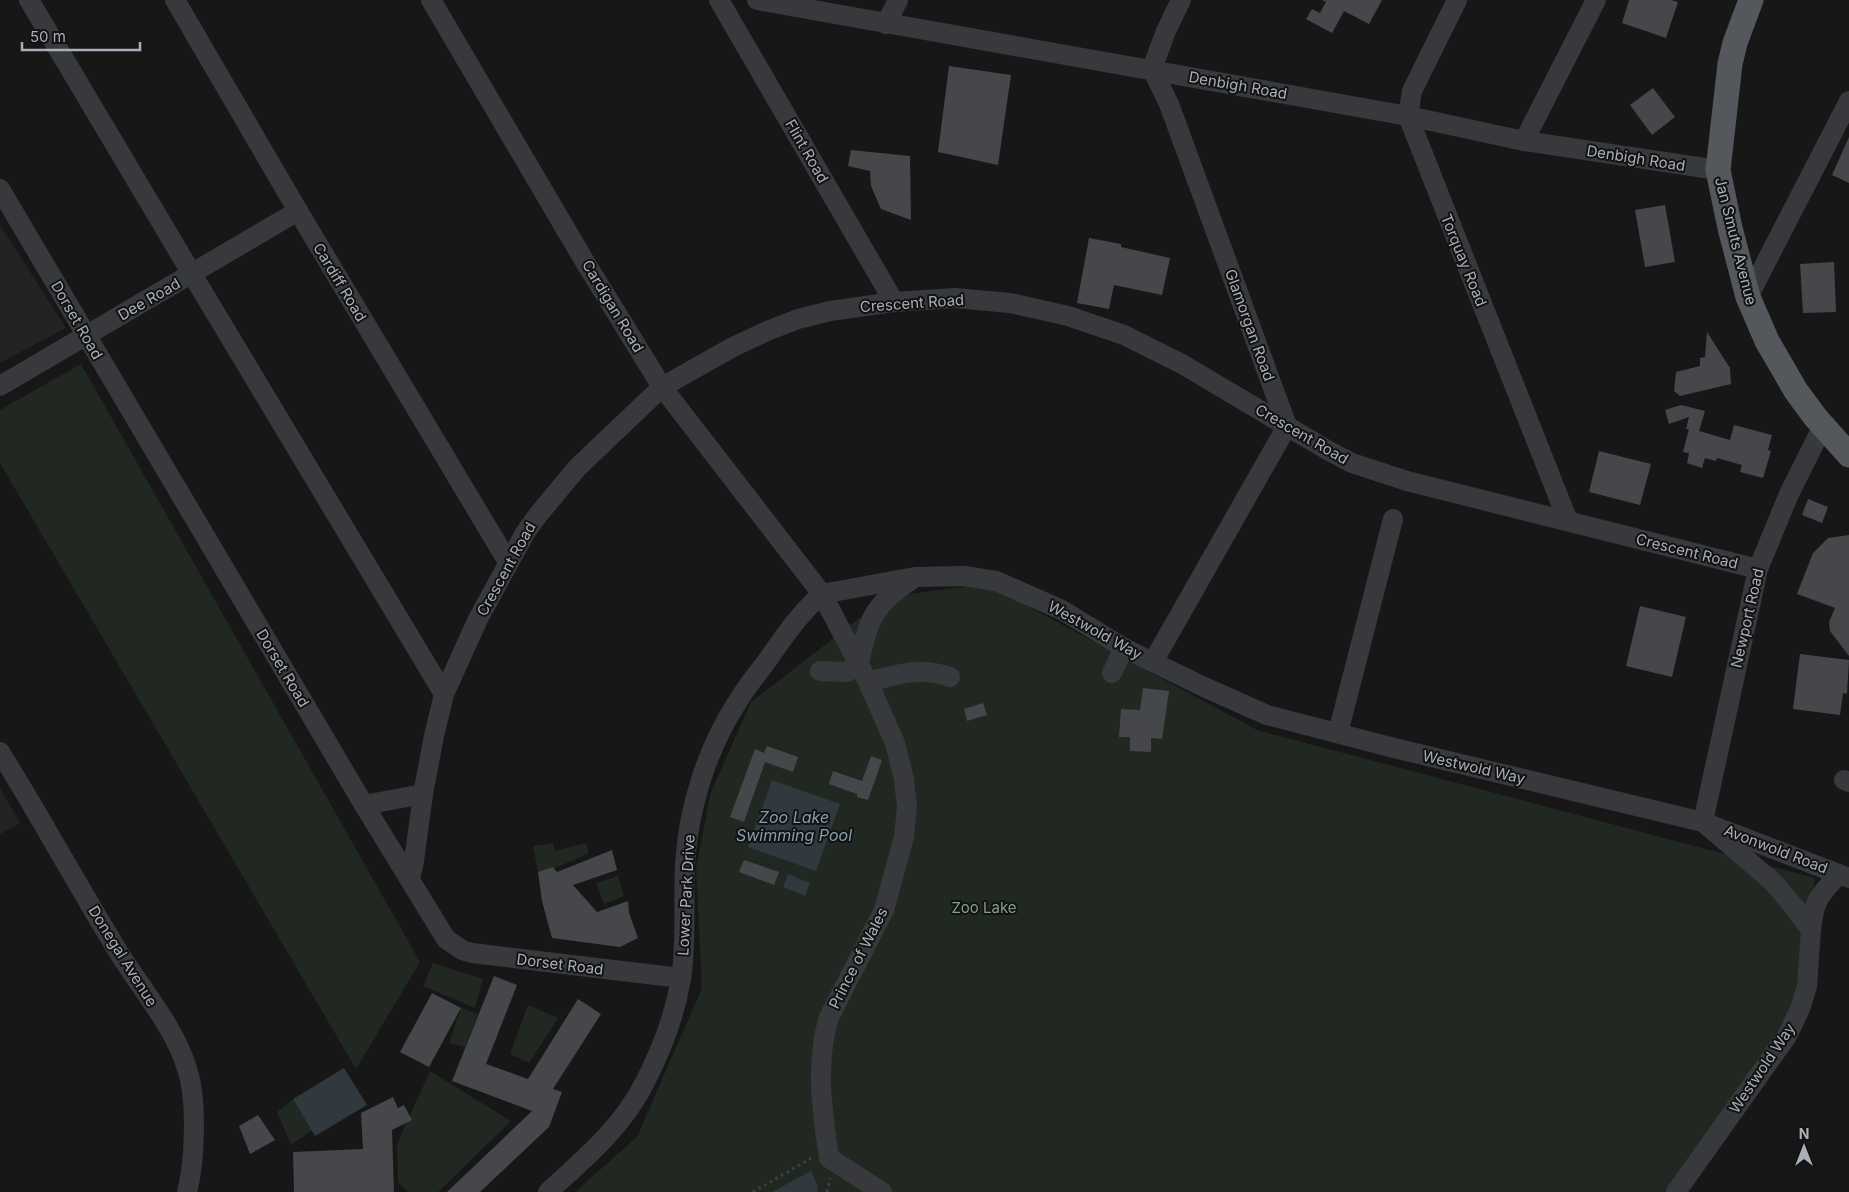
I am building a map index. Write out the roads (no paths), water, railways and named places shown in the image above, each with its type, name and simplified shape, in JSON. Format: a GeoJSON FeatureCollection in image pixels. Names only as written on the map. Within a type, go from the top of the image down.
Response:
{"type":"FeatureCollection","features":[{"type":"Feature","properties":{"kind":"main road","name":"Jan Smuts Avenue"},"geometry":{"type":"LineString","coordinates":[[1750,0],[1730,64],[1718,170],[1730,228],[1748,297],[1779,364],[1796,391],[1849,456]]}},
{"type":"Feature","properties":{"kind":"street"},"geometry":{"type":"LineString","coordinates":[[29,0],[444,694]]}},
{"type":"Feature","properties":{"kind":"street","name":"Cardiff Road"},"geometry":{"type":"LineString","coordinates":[[175,0],[298,211],[508,562]]}},
{"type":"Feature","properties":{"kind":"street","name":"Cardigan Road"},"geometry":{"type":"LineString","coordinates":[[431,0],[590,270],[662,387],[822,594]]}},
{"type":"Feature","properties":{"kind":"street","name":"Flint Road"},"geometry":{"type":"LineString","coordinates":[[719,0],[894,302]]}},
{"type":"Feature","properties":{"kind":"street","name":"Denbigh Road"},"geometry":{"type":"LineString","coordinates":[[757,0],[1408,116],[1524,141],[1718,170]]}},
{"type":"Feature","properties":{"kind":"street"},"geometry":{"type":"LineString","coordinates":[[886,24],[898,0]]}},
{"type":"Feature","properties":{"kind":"street"},"geometry":{"type":"LineString","coordinates":[[1152,69],[1166,31],[1181,0]]}},
{"type":"Feature","properties":{"kind":"street"},"geometry":{"type":"LineString","coordinates":[[1408,116],[1412,91],[1458,0]]}},
{"type":"Feature","properties":{"kind":"street"},"geometry":{"type":"LineString","coordinates":[[1524,141],[1596,0]]}},
{"type":"Feature","properties":{"kind":"street","name":"Glamorgan Road"},"geometry":{"type":"LineString","coordinates":[[1152,69],[1169,104],[1287,426]]}},
{"type":"Feature","properties":{"kind":"street"},"geometry":{"type":"LineString","coordinates":[[1748,297],[1849,101]]}},
{"type":"Feature","properties":{"kind":"street","name":"Torquay Road"},"geometry":{"type":"LineString","coordinates":[[1408,116],[1568,521]]}},
{"type":"Feature","properties":{"kind":"street","name":"Dorset Road"},"geometry":{"type":"LineString","coordinates":[[0,189],[364,806],[446,938],[462,950],[472,953],[681,978]]}},
{"type":"Feature","properties":{"kind":"street","name":"Dee Road"},"geometry":{"type":"LineString","coordinates":[[0,386],[298,211]]}},
{"type":"Feature","properties":{"kind":"street","name":"Crescent Road"},"geometry":{"type":"LineString","coordinates":[[410,879],[423,794],[444,694],[478,619],[508,562],[538,514],[578,468],[662,387],[733,347],[767,331],[830,311],[894,302],[955,298],[1010,303],[1068,316],[1132,339],[1182,364],[1329,451],[1369,469],[1407,481],[1758,569]]}},
{"type":"Feature","properties":{"kind":"street"},"geometry":{"type":"LineString","coordinates":[[1153,662],[1287,426]]}},
{"type":"Feature","properties":{"kind":"street","name":"Newport Road"},"geometry":{"type":"LineString","coordinates":[[1703,822],[1758,569],[1789,494],[1823,426]]}},
{"type":"Feature","properties":{"kind":"street"},"geometry":{"type":"LineString","coordinates":[[1338,732],[1393,519]]}},
{"type":"Feature","properties":{"kind":"street","name":"Westwold Way"},"geometry":{"type":"LineString","coordinates":[[822,594],[915,577],[964,576],[1003,584],[1062,610],[1124,648],[1235,702],[1267,714],[1394,748],[1703,822],[1773,882],[1796,908],[1811,930],[1807,986],[1800,1009],[1787,1036],[1676,1192]]}},
{"type":"Feature","properties":{"kind":"street"},"geometry":{"type":"LineString","coordinates":[[820,671],[847,672],[859,664],[864,635],[878,608],[892,592],[915,577]]}},
{"type":"Feature","properties":{"kind":"street","name":"Prince of Wales"},"geometry":{"type":"LineString","coordinates":[[822,594],[868,682],[898,753],[904,779],[907,818],[904,837],[884,910],[829,1017],[824,1032],[820,1073],[829,1158],[882,1192]]}},
{"type":"Feature","properties":{"kind":"street","name":"Lower Park Drive"},"geometry":{"type":"LineString","coordinates":[[548,1192],[604,1140],[629,1112],[645,1082],[671,1018],[681,978],[686,847],[703,773],[716,741],[737,702],[804,611],[822,594]]}},
{"type":"Feature","properties":{"kind":"street"},"geometry":{"type":"LineString","coordinates":[[1112,673],[1124,648]]}},
{"type":"Feature","properties":{"kind":"street"},"geometry":{"type":"LineString","coordinates":[[868,682],[905,672],[932,672],[950,677]]}},
{"type":"Feature","properties":{"kind":"street","name":"Donegal Avenue"},"geometry":{"type":"LineString","coordinates":[[0,752],[34,805],[116,948],[156,1007],[178,1046],[188,1071],[193,1093],[192,1189]]}},
{"type":"Feature","properties":{"kind":"street"},"geometry":{"type":"LineString","coordinates":[[364,806],[423,794]]}},
{"type":"Feature","properties":{"kind":"street","name":"Avonwold Road"},"geometry":{"type":"LineString","coordinates":[[1703,822],[1844,876]]}},
{"type":"Feature","properties":{"kind":"street"},"geometry":{"type":"LineString","coordinates":[[1811,930],[1813,908],[1817,900],[1844,876]]}},
{"type":"Feature","properties":{"kind":"water","name":"Zoo Lake Swimming Pool"},"geometry":{"type":"Polygon","coordinates":[[[772,780],[840,804],[816,871],[748,847],[772,780]]]}},
{"type":"Feature","properties":{"kind":"water"},"geometry":{"type":"Polygon","coordinates":[[[788,874],[810,883],[805,896],[783,887],[788,874]]]}},
{"type":"Feature","properties":{"kind":"water"},"geometry":{"type":"Polygon","coordinates":[[[344,1068],[367,1105],[315,1136],[293,1099],[344,1068]]]}},
{"type":"Feature","properties":{"kind":"water"},"geometry":{"type":"Polygon","coordinates":[[[811,1171],[818,1186],[817,1192],[772,1192],[811,1171]]]}},
{"type":"Feature","properties":{"kind":"park label","name":"Zoo Lake"},"geometry":{"type":"Point","coordinates":[984,907]}}]}
